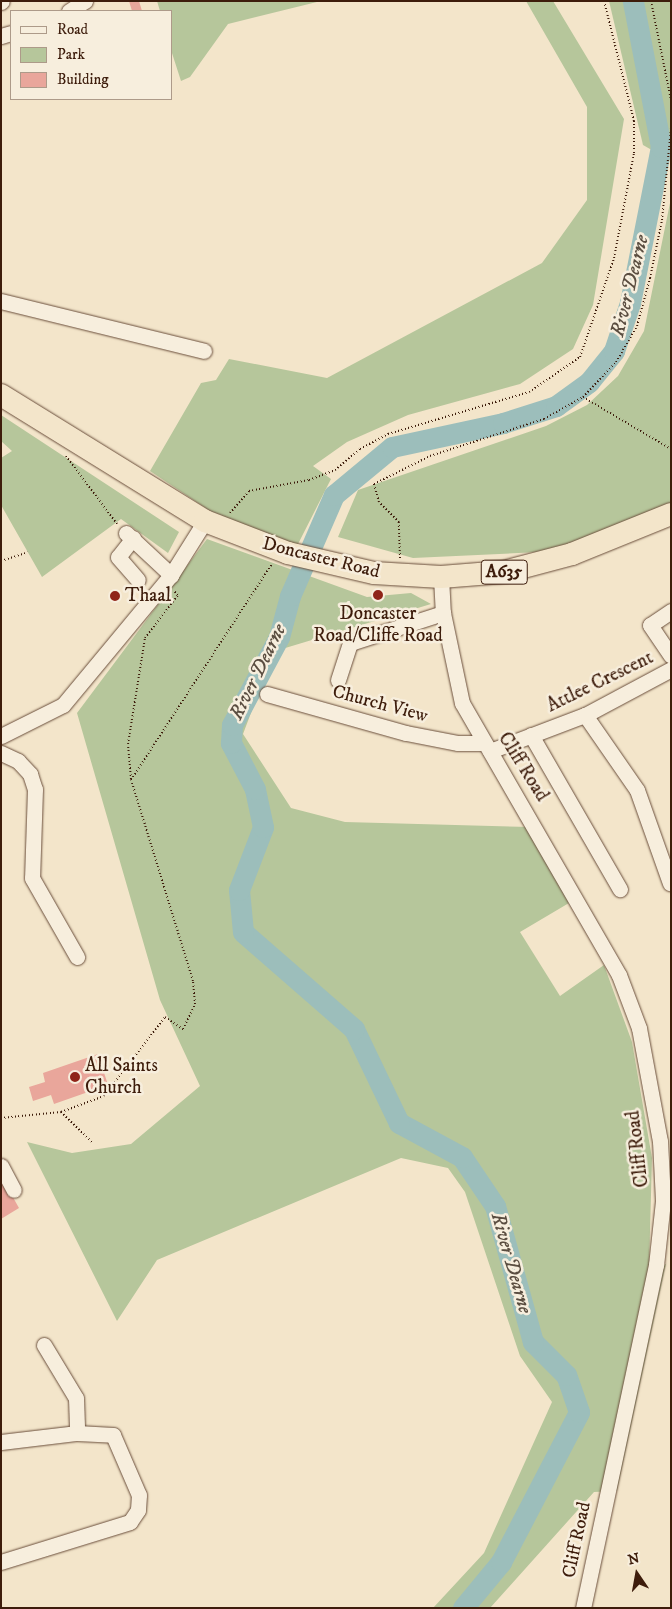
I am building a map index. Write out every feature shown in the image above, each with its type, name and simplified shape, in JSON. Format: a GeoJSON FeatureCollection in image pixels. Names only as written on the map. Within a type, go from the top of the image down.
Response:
{"type":"FeatureCollection","features":[{"type":"Feature","properties":{"kind":"highway","name":"Doncaster Road"},"geometry":{"type":"LineString","coordinates":[[1,395],[213,525],[288,553],[328,564],[398,576],[442,577],[541,564],[671,514]]}},
{"type":"Feature","properties":{"kind":"street"},"geometry":{"type":"LineString","coordinates":[[71,10],[85,1]]}},
{"type":"Feature","properties":{"kind":"street"},"geometry":{"type":"LineString","coordinates":[[1,301],[204,351]]}},
{"type":"Feature","properties":{"kind":"street"},"geometry":{"type":"LineString","coordinates":[[1,736],[63,705],[213,525]]}},
{"type":"Feature","properties":{"kind":"street"},"geometry":{"type":"LineString","coordinates":[[138,580],[118,557],[129,536],[168,579]]}},
{"type":"Feature","properties":{"kind":"street","name":"Cliff Road"},"geometry":{"type":"LineString","coordinates":[[442,577],[443,612],[462,703],[619,975],[639,1028],[657,1124],[663,1201],[656,1264],[583,1608]]}},
{"type":"Feature","properties":{"kind":"street","name":"Attlee Crescent"},"geometry":{"type":"LineString","coordinates":[[671,611],[650,625],[671,656]]}},
{"type":"Feature","properties":{"kind":"street"},"geometry":{"type":"LineString","coordinates":[[338,680],[350,643],[443,612]]}},
{"type":"Feature","properties":{"kind":"street","name":"Attlee Crescent"},"geometry":{"type":"LineString","coordinates":[[487,747],[531,736],[585,715],[671,669]]}},
{"type":"Feature","properties":{"kind":"street","name":"Church View"},"geometry":{"type":"LineString","coordinates":[[267,694],[406,733],[487,747]]}},
{"type":"Feature","properties":{"kind":"street"},"geometry":{"type":"LineString","coordinates":[[585,715],[637,790],[670,883]]}},
{"type":"Feature","properties":{"kind":"street"},"geometry":{"type":"LineString","coordinates":[[531,736],[620,889]]}},
{"type":"Feature","properties":{"kind":"street"},"geometry":{"type":"LineString","coordinates":[[1,753],[18,761],[30,774],[35,789],[32,878],[77,957]]}},
{"type":"Feature","properties":{"kind":"street"},"geometry":{"type":"LineString","coordinates":[[657,1124],[671,1154]]}},
{"type":"Feature","properties":{"kind":"street"},"geometry":{"type":"LineString","coordinates":[[1,1166],[14,1190]]}},
{"type":"Feature","properties":{"kind":"street"},"geometry":{"type":"LineString","coordinates":[[44,1345],[76,1398],[77,1433]]}},
{"type":"Feature","properties":{"kind":"street"},"geometry":{"type":"LineString","coordinates":[[1,1442],[77,1433],[113,1436],[139,1494],[138,1510],[130,1522],[1,1562]]}},
{"type":"Feature","properties":{"kind":"path"},"geometry":{"type":"LineString","coordinates":[[213,525],[234,503],[249,491],[309,480],[335,470],[360,449],[388,434],[529,392],[580,357],[614,258],[634,153],[634,121],[604,1]]}},
{"type":"Feature","properties":{"kind":"path"},"geometry":{"type":"LineString","coordinates":[[651,1],[671,100]]}},
{"type":"Feature","properties":{"kind":"path"},"geometry":{"type":"LineString","coordinates":[[398,576],[399,522],[379,502],[374,484],[430,456],[544,419],[583,397],[616,362],[637,326],[662,220],[671,128]]}},
{"type":"Feature","properties":{"kind":"path"},"geometry":{"type":"LineString","coordinates":[[583,397],[671,448]]}},
{"type":"Feature","properties":{"kind":"path"},"geometry":{"type":"LineString","coordinates":[[60,451],[129,536]]}},
{"type":"Feature","properties":{"kind":"path"},"geometry":{"type":"LineString","coordinates":[[1,561],[28,552]]}},
{"type":"Feature","properties":{"kind":"path"},"geometry":{"type":"LineString","coordinates":[[131,780],[268,575]]}},
{"type":"Feature","properties":{"kind":"path"},"geometry":{"type":"LineString","coordinates":[[1,1118],[61,1112],[104,1096],[150,1032],[165,1017],[183,1029],[195,1004],[194,981],[131,780],[128,744],[145,638],[178,595],[168,579]]}},
{"type":"Feature","properties":{"kind":"path"},"geometry":{"type":"LineString","coordinates":[[61,1112],[92,1142]]}},
{"type":"Feature","properties":{"kind":"green space"},"geometry":{"type":"Polygon","coordinates":[[[157,1],[321,1],[228,24],[190,77],[181,81],[172,53],[172,10],[160,10],[157,1]]]}},
{"type":"Feature","properties":{"kind":"green space"},"geometry":{"type":"Polygon","coordinates":[[[526,1],[553,1],[624,119],[593,305],[573,349],[520,384],[408,415],[347,442],[313,466],[331,479],[297,546],[210,511],[150,471],[201,383],[216,380],[229,359],[327,378],[542,263],[587,200],[587,107],[526,1]]]}},
{"type":"Feature","properties":{"kind":"green space"},"geometry":{"type":"Polygon","coordinates":[[[609,1],[671,1],[671,161],[643,145],[609,1]]]}},
{"type":"Feature","properties":{"kind":"green space"},"geometry":{"type":"Polygon","coordinates":[[[671,198],[671,505],[593,538],[539,552],[413,558],[338,537],[358,490],[546,426],[587,405],[618,376],[644,331],[671,198]]]}},
{"type":"Feature","properties":{"kind":"green space"},"geometry":{"type":"Polygon","coordinates":[[[1,415],[179,532],[168,553],[121,519],[42,577],[1,505],[1,458],[12,451],[1,441],[1,415]]]}},
{"type":"Feature","properties":{"kind":"green space"},"geometry":{"type":"Polygon","coordinates":[[[207,539],[367,597],[411,593],[431,604],[282,649],[262,684],[243,734],[291,808],[345,822],[530,827],[569,903],[520,932],[560,996],[604,965],[632,1042],[652,1158],[649,1268],[666,1264],[617,1491],[594,1492],[490,1608],[433,1608],[484,1553],[552,1402],[520,1356],[465,1192],[448,1168],[401,1158],[157,1260],[117,1321],[27,1142],[72,1153],[131,1144],[200,1086],[160,1000],[77,713],[207,539]]]}},
{"type":"Feature","properties":{"kind":"building"},"geometry":{"type":"Polygon","coordinates":[[[129,1],[139,1],[142,10],[132,10],[129,1]]]}},
{"type":"Feature","properties":{"kind":"building","name":"All Saints Church"},"geometry":{"type":"Polygon","coordinates":[[[98,1054],[108,1085],[54,1104],[51,1095],[33,1101],[29,1087],[45,1082],[43,1073],[98,1054]]]}},
{"type":"Feature","properties":{"kind":"building"},"geometry":{"type":"Polygon","coordinates":[[[1,1176],[19,1208],[1,1219],[1,1176]]]}},
{"type":"Feature","properties":{"kind":"waterway","name":"River Dearne"},"geometry":{"type":"LineString","coordinates":[[463,1608],[501,1562],[579,1412],[566,1375],[533,1342],[495,1206],[462,1157],[399,1123],[354,1029],[243,932],[239,890],[263,827],[255,789],[231,743],[232,725],[279,637],[290,596],[334,495],[392,447],[503,423],[556,406],[589,382],[614,351],[630,303],[661,147],[633,1]]}},
{"type":"Feature","properties":{"kind":"place","name":"Doncaster Road/Cliffe Road"},"geometry":{"type":"Point","coordinates":[378,595]}},
{"type":"Feature","properties":{"kind":"place","name":"Thaal"},"geometry":{"type":"Point","coordinates":[115,596]}},
{"type":"Feature","properties":{"kind":"place","name":"All Saints Church"},"geometry":{"type":"Point","coordinates":[75,1077]}}]}
